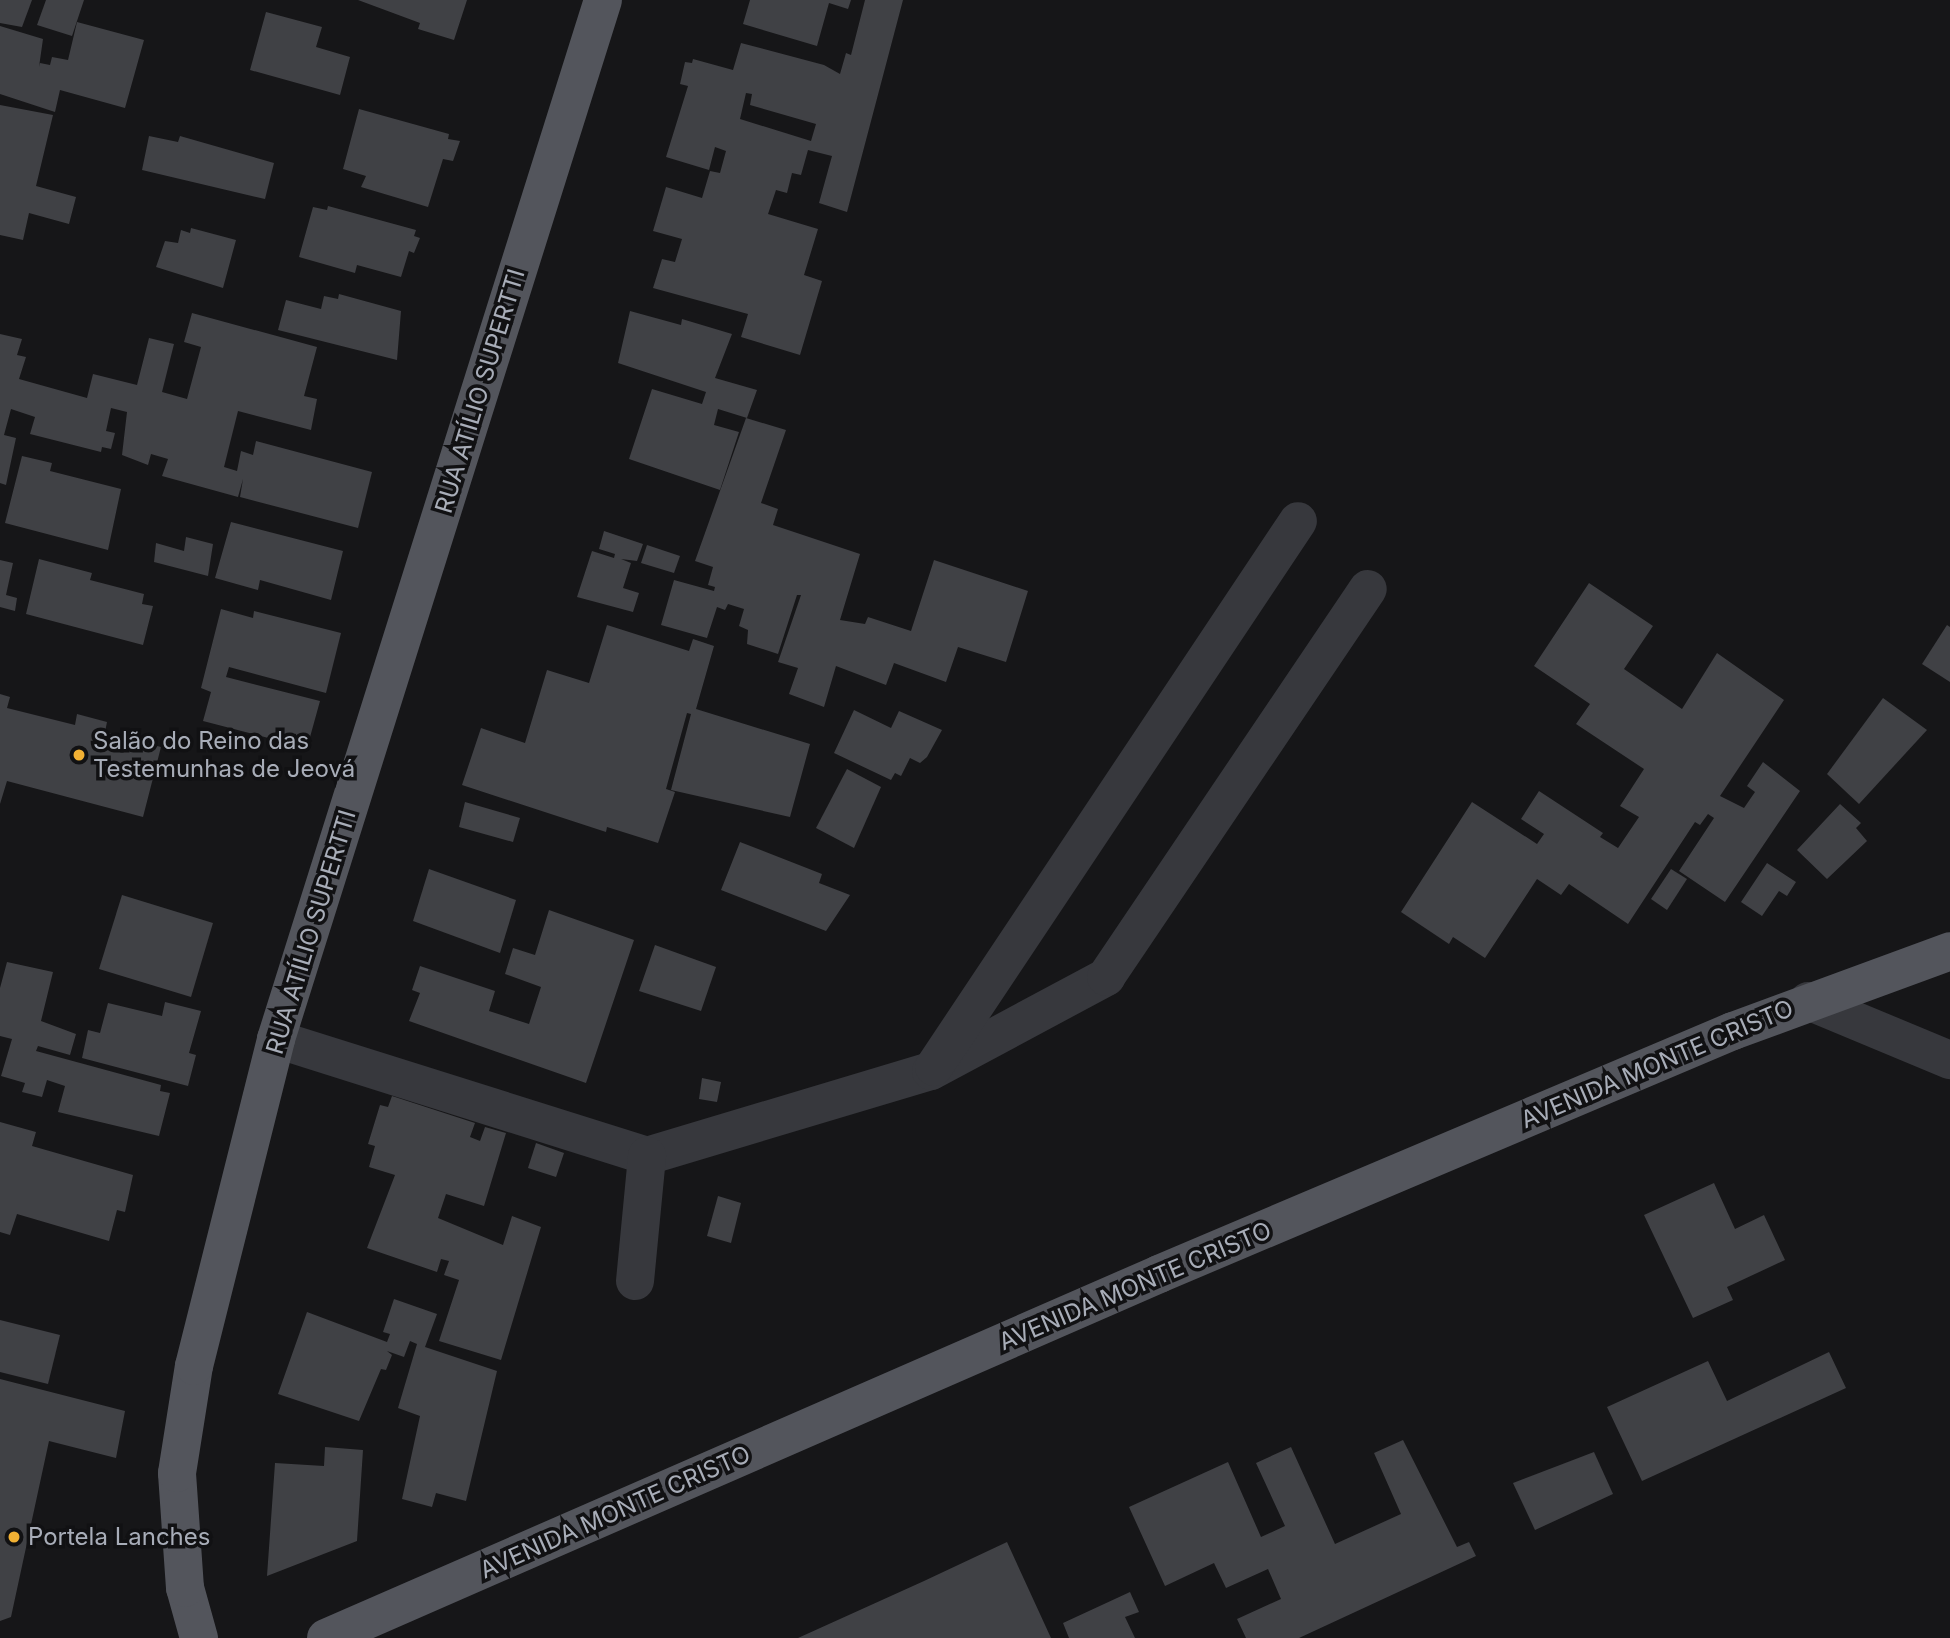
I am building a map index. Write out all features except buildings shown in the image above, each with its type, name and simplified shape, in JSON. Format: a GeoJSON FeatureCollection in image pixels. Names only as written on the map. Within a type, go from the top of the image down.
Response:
{"type":"FeatureCollection","features":[{"type":"Feature","properties":{"kind":"main road","name":"RUA ATÍLIO SUPERTTI"},"geometry":{"type":"LineString","coordinates":[[199,1638],[185,1588],[177,1473],[194,1366],[276,1040],[603,0]]}},
{"type":"Feature","properties":{"kind":"main road","name":"AVENIDA MONTE CRISTO"},"geometry":{"type":"LineString","coordinates":[[326,1638],[1159,1274],[1808,1001],[1950,951]]}},
{"type":"Feature","properties":{"kind":"lane"},"geometry":{"type":"LineString","coordinates":[[931,1071],[1298,521]]}},
{"type":"Feature","properties":{"kind":"lane"},"geometry":{"type":"LineString","coordinates":[[276,1040],[648,1156],[931,1071],[1106,977],[1368,589]]}},
{"type":"Feature","properties":{"kind":"lane"},"geometry":{"type":"LineString","coordinates":[[1808,1001],[1950,1060]]}},
{"type":"Feature","properties":{"kind":"lane"},"geometry":{"type":"LineString","coordinates":[[635,1281],[648,1156]]}},
{"type":"Feature","properties":{"kind":"place","name":"Salão do Reino das Testemunhas de Jeová"},"geometry":{"type":"Point","coordinates":[79,755]}},
{"type":"Feature","properties":{"kind":"place","name":"Portela Lanches"},"geometry":{"type":"Point","coordinates":[14,1537]}}]}
